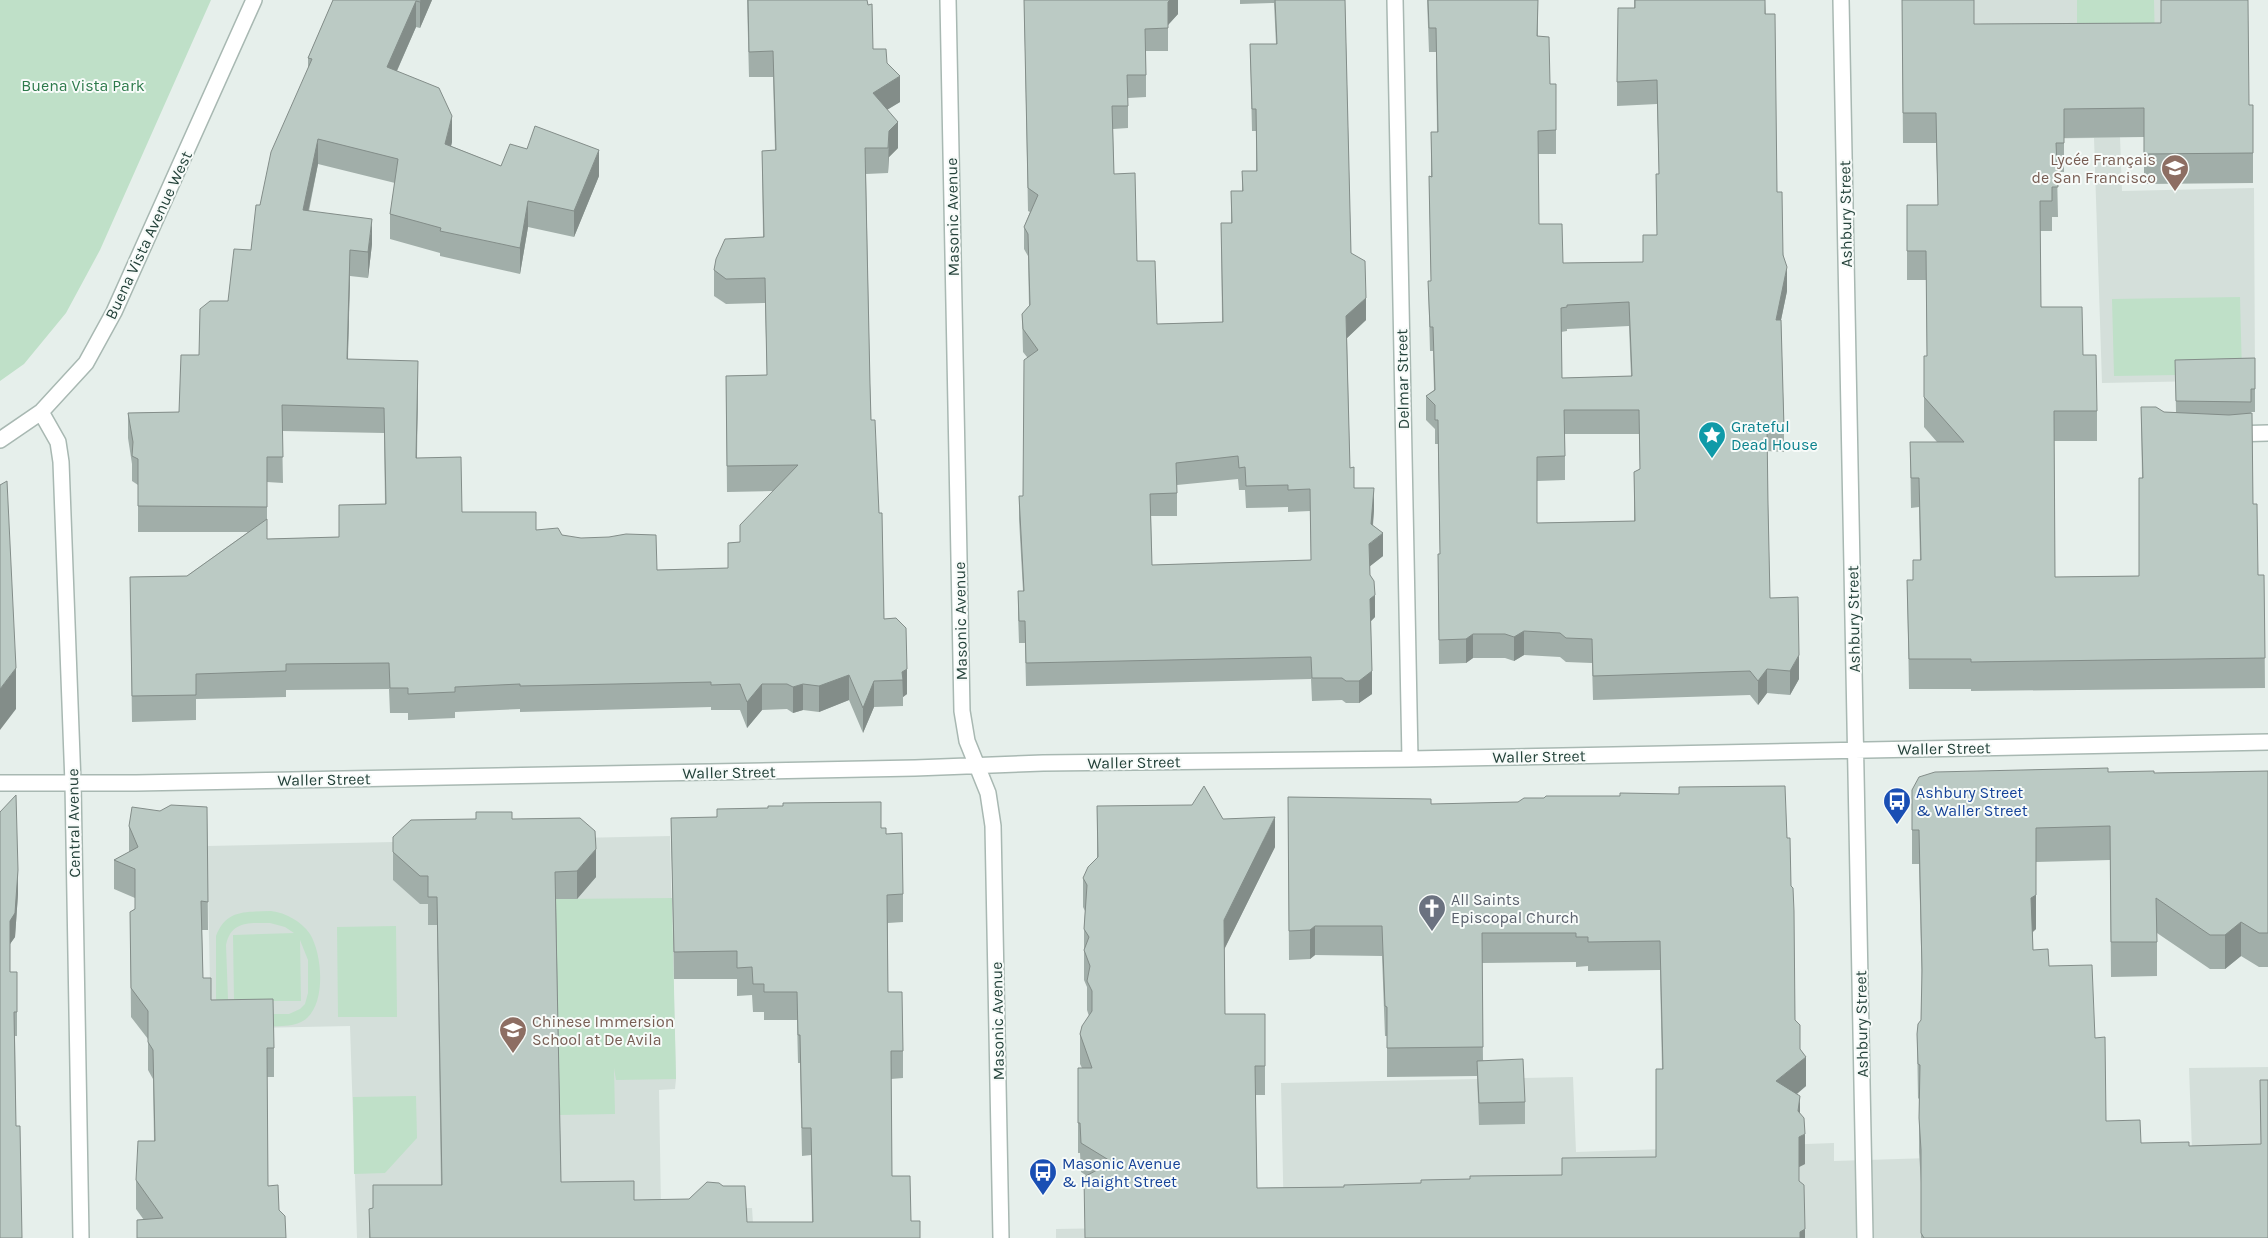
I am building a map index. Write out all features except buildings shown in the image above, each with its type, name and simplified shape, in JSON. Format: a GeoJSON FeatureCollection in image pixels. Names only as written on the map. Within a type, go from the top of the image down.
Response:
{"type":"FeatureCollection","features":[{"type":"Feature","properties":{"kind":"street","name":"Buena Vista Avenue West"},"geometry":{"type":"LineString","coordinates":[[0,440],[41,412],[86,363],[114,312],[254,0]]}},
{"type":"Feature","properties":{"kind":"street","name":"Masonic Avenue"},"geometry":{"type":"LineString","coordinates":[[948,0],[962,711],[967,742],[988,793],[993,826],[1001,1238]]}},
{"type":"Feature","properties":{"kind":"street","name":"Delmar Street"},"geometry":{"type":"LineString","coordinates":[[1395,0],[1410,759]]}},
{"type":"Feature","properties":{"kind":"street","name":"Ashbury Street"},"geometry":{"type":"LineString","coordinates":[[1841,0],[1865,1238]]}},
{"type":"Feature","properties":{"kind":"street","name":"Central Avenue"},"geometry":{"type":"LineString","coordinates":[[41,412],[58,442],[61,462],[73,784],[81,1238]]}},
{"type":"Feature","properties":{"kind":"street"},"geometry":{"type":"LineString","coordinates":[[2219,434],[2268,433]]}},
{"type":"Feature","properties":{"kind":"street","name":"Waller Street"},"geometry":{"type":"LineString","coordinates":[[0,783],[73,784],[976,767],[1044,763],[1410,759],[2268,742]]}},
{"type":"Feature","properties":{"kind":"shaded area","name":"Lycée Français de San Francisco"},"geometry":{"type":"Polygon","coordinates":[[[1902,0],[2247,0],[2120,137],[2122,191],[2254,188],[2255,380],[2102,383],[2094,138],[1903,143],[1902,0]]]}},
{"type":"Feature","properties":{"kind":"shaded area","name":"Chinese Immersion School at De Avila"},"geometry":{"type":"Polygon","coordinates":[[[670,836],[676,1079],[675,1089],[659,1090],[661,1208],[752,1208],[754,1238],[357,1238],[350,1026],[211,1029],[207,846],[670,836]]]}},
{"type":"Feature","properties":{"kind":"shaded area"},"geometry":{"type":"Polygon","coordinates":[[[2268,1067],[2268,1238],[1056,1238],[1056,1229],[1284,1225],[1281,1083],[1573,1077],[1576,1152],[1834,1143],[1834,1161],[2192,1150],[2189,1068],[2268,1067]]]}},
{"type":"Feature","properties":{"kind":"green space","name":"Buena Vista Park"},"geometry":{"type":"Polygon","coordinates":[[[0,0],[211,0],[100,250],[66,313],[24,364],[0,381],[0,0]]]}},
{"type":"Feature","properties":{"kind":"green space"},"geometry":{"type":"Polygon","coordinates":[[[2077,0],[2154,0],[2155,44],[2077,35],[2077,0]]]}},
{"type":"Feature","properties":{"kind":"green space"},"geometry":{"type":"Polygon","coordinates":[[[2240,297],[2242,374],[2114,376],[2112,299],[2240,297]]]}},
{"type":"Feature","properties":{"kind":"green space"},"geometry":{"type":"Polygon","coordinates":[[[672,898],[676,1079],[616,1080],[614,1068],[615,1114],[559,1115],[555,899],[672,898]]]}},
{"type":"Feature","properties":{"kind":"green space"},"geometry":{"type":"Polygon","coordinates":[[[271,911],[293,918],[310,934],[318,955],[320,968],[319,994],[309,1016],[301,1022],[281,1026],[246,1026],[216,1001],[216,936],[220,927],[231,916],[245,912],[271,911]],[[270,923],[242,925],[232,931],[228,937],[226,945],[228,999],[229,1002],[248,1014],[289,1014],[300,1009],[305,1004],[308,993],[308,960],[300,940],[301,1001],[234,1001],[233,935],[294,933],[285,927],[270,923]]]}},
{"type":"Feature","properties":{"kind":"green space"},"geometry":{"type":"Polygon","coordinates":[[[396,926],[397,1017],[338,1017],[337,927],[396,926]]]}},
{"type":"Feature","properties":{"kind":"green space"},"geometry":{"type":"Polygon","coordinates":[[[416,1096],[417,1138],[385,1173],[354,1174],[353,1097],[416,1096]]]}},
{"type":"Feature","properties":{"kind":"place","name":"Lycée Français de San Francisco"},"geometry":{"type":"Point","coordinates":[2175,192]}},
{"type":"Feature","properties":{"kind":"place","name":"Grateful Dead House"},"geometry":{"type":"Point","coordinates":[1712,459]}},
{"type":"Feature","properties":{"kind":"place","name":"Ashbury Street & Waller Street"},"geometry":{"type":"Point","coordinates":[1897,825]}},
{"type":"Feature","properties":{"kind":"place","name":"All Saints Episcopal Church"},"geometry":{"type":"Point","coordinates":[1432,932]}},
{"type":"Feature","properties":{"kind":"place","name":"Chinese Immersion School at De Avila"},"geometry":{"type":"Point","coordinates":[513,1054]}},
{"type":"Feature","properties":{"kind":"place","name":"Masonic Avenue & Haight Street"},"geometry":{"type":"Point","coordinates":[1043,1196]}}]}
